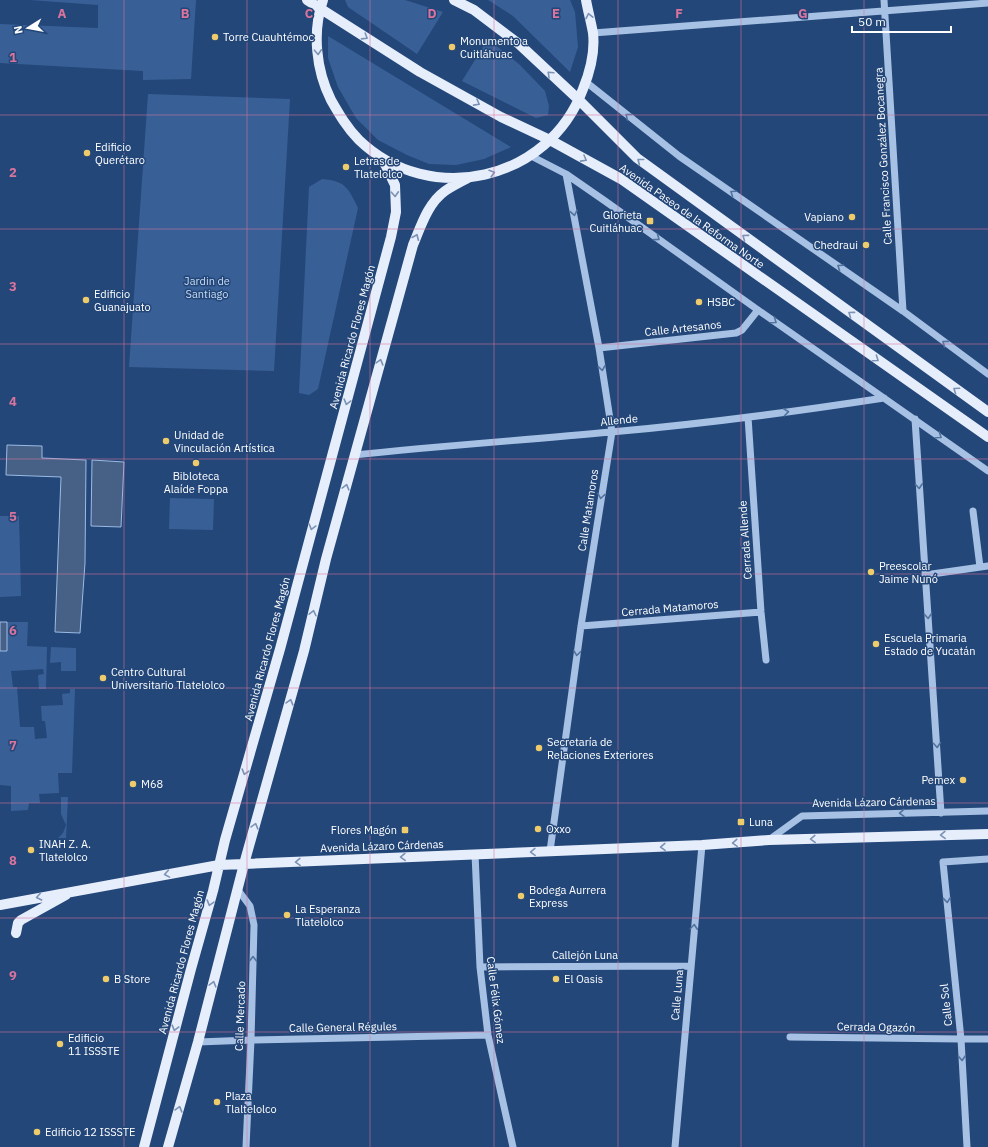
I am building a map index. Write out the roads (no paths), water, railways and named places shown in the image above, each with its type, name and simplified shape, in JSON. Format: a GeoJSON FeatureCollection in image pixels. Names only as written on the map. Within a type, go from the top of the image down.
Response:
{"type":"FeatureCollection","features":[{"type":"Feature","properties":{"kind":"main road","name":"Avenida Paseo de la Reforma Norte"},"geometry":{"type":"LineString","coordinates":[[307,0],[321,4],[420,72],[501,117],[550,140],[621,180],[988,438]]}},
{"type":"Feature","properties":{"kind":"main road","name":"Avenida Paseo de la Reforma Norte"},"geometry":{"type":"LineString","coordinates":[[454,0],[474,10],[518,44],[579,100],[637,158],[988,412]]}},
{"type":"Feature","properties":{"kind":"main road"},"geometry":{"type":"LineString","coordinates":[[321,4],[317,31],[318,61],[326,90],[340,116],[359,140],[382,158],[402,168],[424,175],[446,178],[468,178],[484,176],[505,169],[531,156],[550,140],[566,123],[579,100],[592,60],[593,33],[586,0]]}},
{"type":"Feature","properties":{"kind":"main road","name":"Avenida Ricardo Flores Magón"},"geometry":{"type":"LineString","coordinates":[[144,1147],[190,969],[213,891],[225,840],[280,649],[391,237],[396,212],[395,185],[382,158]]}},
{"type":"Feature","properties":{"kind":"main road"},"geometry":{"type":"LineString","coordinates":[[168,1147],[198,1042],[244,864],[304,651],[326,559],[354,455],[413,245],[425,216],[433,203],[445,191],[468,178]]}},
{"type":"Feature","properties":{"kind":"main road","name":"Avenida Lázaro Cárdenas"},"geometry":{"type":"LineString","coordinates":[[0,905],[74,890],[219,865],[702,845],[769,840],[988,834]]}},
{"type":"Feature","properties":{"kind":"main road"},"geometry":{"type":"LineString","coordinates":[[16,933],[18,923],[21,920],[74,890]]}},
{"type":"Feature","properties":{"kind":"street","name":"Calle Francisco González Bocanegra"},"geometry":{"type":"LineString","coordinates":[[884,0],[903,311]]}},
{"type":"Feature","properties":{"kind":"street"},"geometry":{"type":"LineString","coordinates":[[593,33],[988,3]]}},
{"type":"Feature","properties":{"kind":"street"},"geometry":{"type":"LineString","coordinates":[[586,82],[679,156],[903,311],[988,374]]}},
{"type":"Feature","properties":{"kind":"street"},"geometry":{"type":"LineString","coordinates":[[531,156],[566,174],[988,471]]}},
{"type":"Feature","properties":{"kind":"street","name":"Calle Matamoros"},"geometry":{"type":"LineString","coordinates":[[550,851],[581,626],[612,432],[599,348],[566,174]]}},
{"type":"Feature","properties":{"kind":"street","name":"Calle Artesanos"},"geometry":{"type":"LineString","coordinates":[[599,348],[736,333],[742,330],[758,310]]}},
{"type":"Feature","properties":{"kind":"street","name":"Allende"},"geometry":{"type":"LineString","coordinates":[[354,455],[612,432],[748,417],[884,398]]}},
{"type":"Feature","properties":{"kind":"street","name":"Cerrada Allende"},"geometry":{"type":"LineString","coordinates":[[748,417],[761,612],[766,660]]}},
{"type":"Feature","properties":{"kind":"street"},"geometry":{"type":"LineString","coordinates":[[915,419],[942,812]]}},
{"type":"Feature","properties":{"kind":"street"},"geometry":{"type":"LineString","coordinates":[[973,511],[980,567]]}},
{"type":"Feature","properties":{"kind":"street"},"geometry":{"type":"LineString","coordinates":[[925,575],[988,566]]}},
{"type":"Feature","properties":{"kind":"street","name":"Cerrada Matamoros"},"geometry":{"type":"LineString","coordinates":[[581,626],[761,612]]}},
{"type":"Feature","properties":{"kind":"street","name":"Avenida Lázaro Cárdenas"},"geometry":{"type":"LineString","coordinates":[[769,840],[802,816],[988,811]]}},
{"type":"Feature","properties":{"kind":"street","name":"Calle Luna"},"geometry":{"type":"LineString","coordinates":[[675,1147],[702,845]]}},
{"type":"Feature","properties":{"kind":"street","name":"Calle Félix Gómez"},"geometry":{"type":"LineString","coordinates":[[475,854],[480,967],[488,1035],[513,1147]]}},
{"type":"Feature","properties":{"kind":"street","name":"Calle Sol"},"geometry":{"type":"LineString","coordinates":[[967,1147],[961,1040],[943,862],[988,859]]}},
{"type":"Feature","properties":{"kind":"street","name":"Calle Mercado"},"geometry":{"type":"LineString","coordinates":[[238,890],[250,906],[254,925],[246,1147]]}},
{"type":"Feature","properties":{"kind":"street","name":"Callejón Luna"},"geometry":{"type":"LineString","coordinates":[[480,967],[691,966]]}},
{"type":"Feature","properties":{"kind":"street","name":"Calle General Régules"},"geometry":{"type":"LineString","coordinates":[[198,1042],[488,1035]]}},
{"type":"Feature","properties":{"kind":"street","name":"Cerrada Ogazón"},"geometry":{"type":"LineString","coordinates":[[790,1036],[961,1040],[988,1039]]}},
{"type":"Feature","properties":{"kind":"place","name":"Torre Cuauhtémoc"},"geometry":{"type":"Point","coordinates":[215,37]}},
{"type":"Feature","properties":{"kind":"place","name":"Monumento a Cuitláhuac"},"geometry":{"type":"Point","coordinates":[452,47]}},
{"type":"Feature","properties":{"kind":"place","name":"Edificio Querétaro"},"geometry":{"type":"Point","coordinates":[87,153]}},
{"type":"Feature","properties":{"kind":"place","name":"Letras de Tlatelolco"},"geometry":{"type":"Point","coordinates":[346,167]}},
{"type":"Feature","properties":{"kind":"place","name":"Vapiano"},"geometry":{"type":"Point","coordinates":[852,217]}},
{"type":"Feature","properties":{"kind":"place","name":"Glorieta Cuitláhuac"},"geometry":{"type":"Point","coordinates":[650,221]}},
{"type":"Feature","properties":{"kind":"place","name":"Chedraui"},"geometry":{"type":"Point","coordinates":[866,245]}},
{"type":"Feature","properties":{"kind":"place","name":"Edificio Guanajuato"},"geometry":{"type":"Point","coordinates":[86,300]}},
{"type":"Feature","properties":{"kind":"place","name":"HSBC"},"geometry":{"type":"Point","coordinates":[699,302]}},
{"type":"Feature","properties":{"kind":"place","name":"Unidad de Vinculación Artística"},"geometry":{"type":"Point","coordinates":[166,441]}},
{"type":"Feature","properties":{"kind":"place","name":"Bibloteca Alaíde Foppa"},"geometry":{"type":"Point","coordinates":[196,463]}},
{"type":"Feature","properties":{"kind":"place","name":"Preescolar Jaime Nunó"},"geometry":{"type":"Point","coordinates":[871,572]}},
{"type":"Feature","properties":{"kind":"place","name":"Escuela Primaria Estado de Yucatán"},"geometry":{"type":"Point","coordinates":[876,644]}},
{"type":"Feature","properties":{"kind":"place","name":"Centro Cultural Universitario Tlatelolco"},"geometry":{"type":"Point","coordinates":[103,678]}},
{"type":"Feature","properties":{"kind":"place","name":"Secretaría de Relaciones Exteriores"},"geometry":{"type":"Point","coordinates":[539,748]}},
{"type":"Feature","properties":{"kind":"place","name":"Pemex"},"geometry":{"type":"Point","coordinates":[963,780]}},
{"type":"Feature","properties":{"kind":"place","name":"M68"},"geometry":{"type":"Point","coordinates":[133,784]}},
{"type":"Feature","properties":{"kind":"place","name":"Luna"},"geometry":{"type":"Point","coordinates":[741,822]}},
{"type":"Feature","properties":{"kind":"place","name":"Oxxo"},"geometry":{"type":"Point","coordinates":[538,829]}},
{"type":"Feature","properties":{"kind":"place","name":"Flores Magón"},"geometry":{"type":"Point","coordinates":[405,830]}},
{"type":"Feature","properties":{"kind":"place","name":"INAH Z. A. Tlatelolco"},"geometry":{"type":"Point","coordinates":[31,850]}},
{"type":"Feature","properties":{"kind":"place","name":"Bodega Aurrera Express"},"geometry":{"type":"Point","coordinates":[521,896]}},
{"type":"Feature","properties":{"kind":"place","name":"La Esperanza Tlatelolco"},"geometry":{"type":"Point","coordinates":[287,915]}},
{"type":"Feature","properties":{"kind":"place","name":"B Store"},"geometry":{"type":"Point","coordinates":[106,979]}},
{"type":"Feature","properties":{"kind":"place","name":"El Oasis"},"geometry":{"type":"Point","coordinates":[556,979]}},
{"type":"Feature","properties":{"kind":"place","name":"Edificio 11 ISSSTE"},"geometry":{"type":"Point","coordinates":[60,1044]}},
{"type":"Feature","properties":{"kind":"place","name":"Plaza Tlaltelolco"},"geometry":{"type":"Point","coordinates":[217,1102]}},
{"type":"Feature","properties":{"kind":"place","name":"Edificio 12 ISSSTE"},"geometry":{"type":"Point","coordinates":[37,1132]}},
{"type":"Feature","properties":{"kind":"park label","name":"Jardin de Santiago"},"geometry":{"type":"Point","coordinates":[207,287]}}]}
